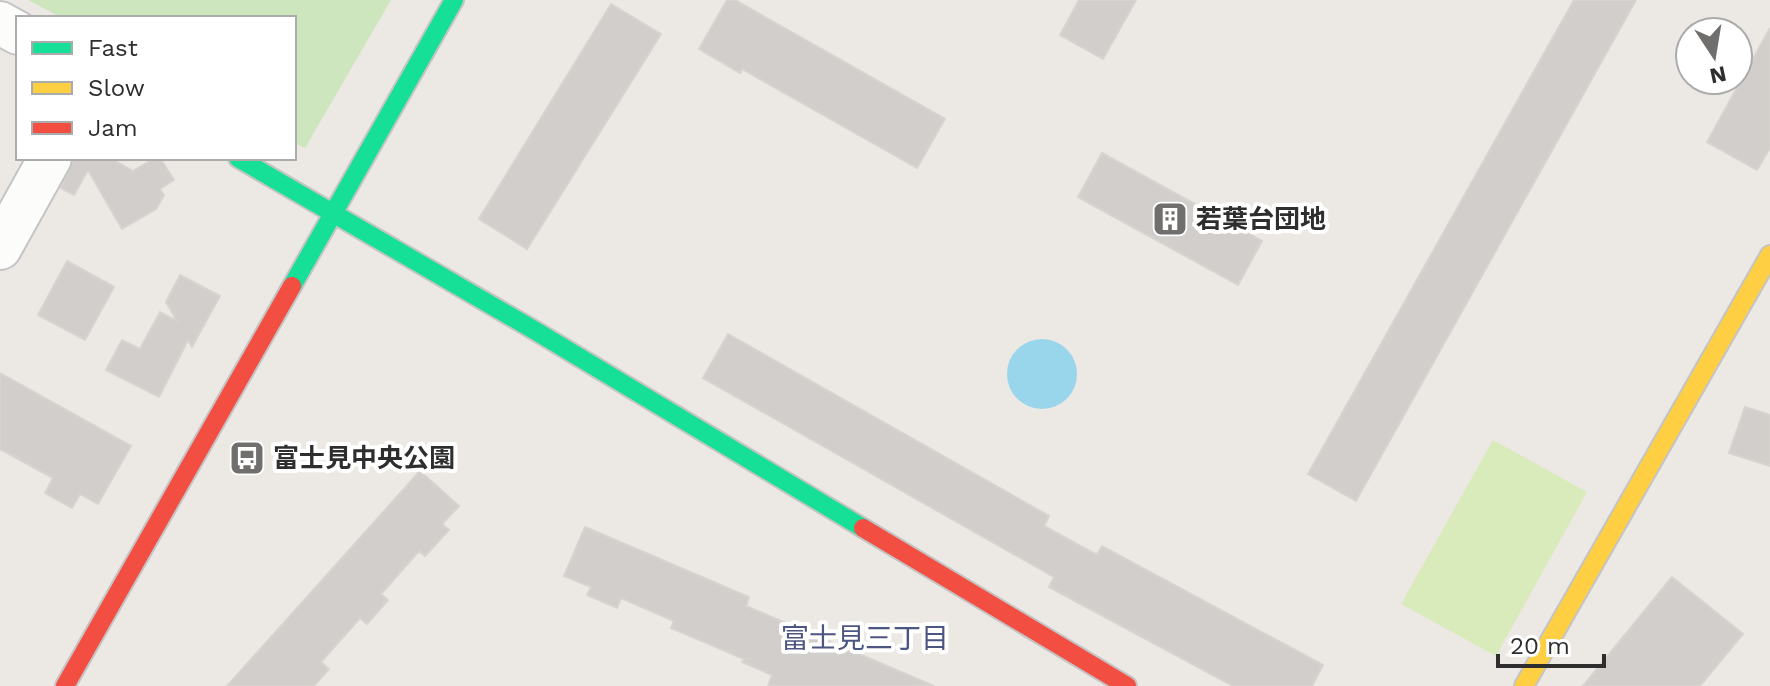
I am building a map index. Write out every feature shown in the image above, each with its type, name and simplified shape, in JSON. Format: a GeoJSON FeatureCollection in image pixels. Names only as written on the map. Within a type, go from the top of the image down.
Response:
{"type":"FeatureCollection","features":[{"type":"Feature","properties":{"kind":"street"},"geometry":{"type":"LineString","coordinates":[[65,686],[454,0]]}},
{"type":"Feature","properties":{"kind":"street"},"geometry":{"type":"LineString","coordinates":[[0,248],[49,160]]}},
{"type":"Feature","properties":{"kind":"street"},"geometry":{"type":"LineString","coordinates":[[242,160],[1127,686]]}},
{"type":"Feature","properties":{"kind":"street"},"geometry":{"type":"LineString","coordinates":[[1524,686],[1770,255]]}},
{"type":"Feature","properties":{"kind":"green space"},"geometry":{"type":"Polygon","coordinates":[[[28,0],[391,0],[305,148],[296,144],[296,16],[58,16],[28,0]]]}},
{"type":"Feature","properties":{"kind":"green space"},"geometry":{"type":"Polygon","coordinates":[[[1493,440],[1587,492],[1496,656],[1401,604],[1493,440]]]}},
{"type":"Feature","properties":{"kind":"water"},"geometry":{"type":"Polygon","coordinates":[[[1042,339],[1067,349],[1077,374],[1067,399],[1042,409],[1017,399],[1007,374],[1017,349],[1042,339]]]}},
{"type":"Feature","properties":{"kind":"building"},"geometry":{"type":"Polygon","coordinates":[[[727,0],[735,0],[945,119],[917,168],[742,69],[740,73],[699,49],[727,0]]]}},
{"type":"Feature","properties":{"kind":"building"},"geometry":{"type":"Polygon","coordinates":[[[1079,0],[1136,0],[1103,59],[1060,35],[1079,0]]]}},
{"type":"Feature","properties":{"kind":"building"},"geometry":{"type":"Polygon","coordinates":[[[1574,0],[1636,0],[1356,501],[1308,474],[1574,0]]]}},
{"type":"Feature","properties":{"kind":"building"},"geometry":{"type":"Polygon","coordinates":[[[611,4],[661,34],[527,249],[479,219],[611,4]]]}},
{"type":"Feature","properties":{"kind":"building"},"geometry":{"type":"Polygon","coordinates":[[[1770,28],[1770,148],[1757,170],[1707,142],[1732,96],[1754,96],[1754,57],[1770,28]]]}},
{"type":"Feature","properties":{"kind":"building","name":"若葉台団地"},"geometry":{"type":"Polygon","coordinates":[[[1102,153],[1262,241],[1238,285],[1078,197],[1102,153]]]}},
{"type":"Feature","properties":{"kind":"building"},"geometry":{"type":"Polygon","coordinates":[[[73,160],[114,160],[133,171],[152,160],[161,160],[174,180],[160,189],[164,195],[156,209],[122,229],[88,170],[74,195],[61,188],[73,160]]]}},
{"type":"Feature","properties":{"kind":"building"},"geometry":{"type":"Polygon","coordinates":[[[67,261],[114,287],[85,340],[38,315],[67,261]]]}},
{"type":"Feature","properties":{"kind":"building"},"geometry":{"type":"Polygon","coordinates":[[[180,275],[220,296],[192,347],[188,340],[159,397],[106,370],[122,340],[140,349],[160,312],[177,321],[166,302],[180,275]]]}},
{"type":"Feature","properties":{"kind":"building"},"geometry":{"type":"Polygon","coordinates":[[[728,334],[1049,516],[1044,526],[1097,555],[1102,546],[1323,665],[1312,686],[1233,686],[1049,587],[1054,577],[703,378],[728,334]]]}},
{"type":"Feature","properties":{"kind":"building"},"geometry":{"type":"Polygon","coordinates":[[[0,373],[131,446],[98,504],[80,494],[72,508],[45,493],[53,478],[0,449],[0,373]]]}},
{"type":"Feature","properties":{"kind":"building"},"geometry":{"type":"Polygon","coordinates":[[[1745,407],[1770,415],[1770,466],[1729,453],[1745,407]]]}},
{"type":"Feature","properties":{"kind":"building"},"geometry":{"type":"Polygon","coordinates":[[[420,471],[459,506],[442,524],[449,530],[425,556],[419,551],[381,594],[388,600],[367,624],[360,618],[321,662],[329,669],[314,686],[227,686],[420,471]]]}},
{"type":"Feature","properties":{"kind":"building"},"geometry":{"type":"Polygon","coordinates":[[[585,527],[749,597],[746,606],[934,686],[768,686],[772,675],[742,662],[744,659],[671,628],[674,621],[621,598],[617,608],[587,595],[591,587],[564,576],[585,527]]]}},
{"type":"Feature","properties":{"kind":"building"},"geometry":{"type":"Polygon","coordinates":[[[1672,577],[1743,634],[1700,686],[1583,686],[1672,577]]]}},
{"type":"Feature","properties":{"kind":"traffic: fast"},"geometry":{"type":"LineString","coordinates":[[292,286],[454,0]]}},
{"type":"Feature","properties":{"kind":"traffic: fast"},"geometry":{"type":"LineString","coordinates":[[241,160],[534,330],[863,528]]}},
{"type":"Feature","properties":{"kind":"traffic: slow"},"geometry":{"type":"LineString","coordinates":[[1524,686],[1770,255]]}},
{"type":"Feature","properties":{"kind":"traffic: jam"},"geometry":{"type":"LineString","coordinates":[[65,686],[292,286]]}},
{"type":"Feature","properties":{"kind":"traffic: jam"},"geometry":{"type":"LineString","coordinates":[[863,528],[1127,686]]}},
{"type":"Feature","properties":{"kind":"place","name":"若葉台団地"},"geometry":{"type":"Point","coordinates":[1170,219]}},
{"type":"Feature","properties":{"kind":"place","name":"富士見中央公園"},"geometry":{"type":"Point","coordinates":[247,458]}},
{"type":"Feature","properties":{"kind":"district","name":"富士見三丁目"},"geometry":{"type":"Point","coordinates":[865,638]}}]}
